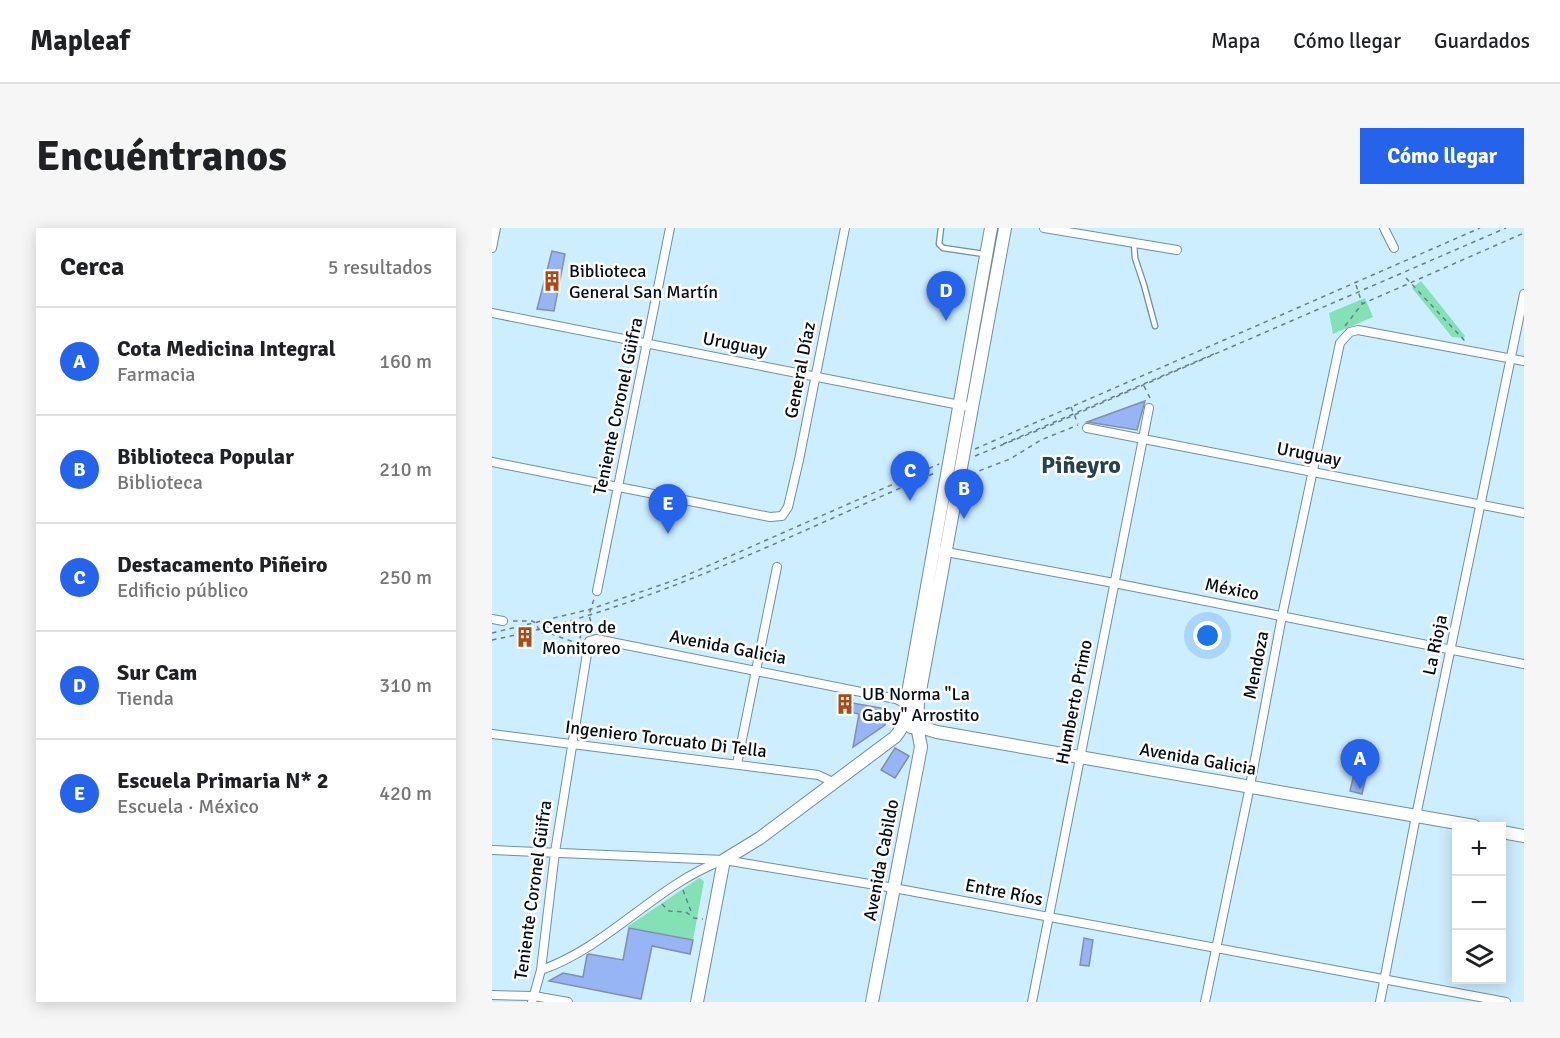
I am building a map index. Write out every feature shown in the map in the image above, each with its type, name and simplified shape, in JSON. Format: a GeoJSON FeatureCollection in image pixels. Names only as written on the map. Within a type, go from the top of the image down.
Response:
{"type":"FeatureCollection","features":[{"type":"Feature","properties":{"kind":"main road"},"geometry":{"type":"LineString","coordinates":[[697,1002],[724,860],[760,838],[835,783],[901,730],[958,463],[991,228]]}},
{"type":"Feature","properties":{"kind":"main road"},"geometry":{"type":"LineString","coordinates":[[965,406],[1005,228]]}},
{"type":"Feature","properties":{"kind":"main road","name":"Avenida Cabildo"},"geometry":{"type":"LineString","coordinates":[[872,1002],[921,747],[917,726],[918,702],[938,550]]}},
{"type":"Feature","properties":{"kind":"main road","name":"Avenida Galicia"},"geometry":{"type":"LineString","coordinates":[[901,730],[917,726],[937,732],[1452,822]]}},
{"type":"Feature","properties":{"kind":"main road"},"geometry":{"type":"LineString","coordinates":[[1506,833],[1524,836]]}},
{"type":"Feature","properties":{"kind":"street"},"geometry":{"type":"LineString","coordinates":[[492,248],[496,228]]}},
{"type":"Feature","properties":{"kind":"street","name":"Teniente Coronel Güifra"},"geometry":{"type":"LineString","coordinates":[[597,591],[670,228]]}},
{"type":"Feature","properties":{"kind":"street","name":"General Díaz"},"geometry":{"type":"LineString","coordinates":[[618,487],[770,517],[782,516],[788,507],[845,228]]}},
{"type":"Feature","properties":{"kind":"street"},"geometry":{"type":"LineString","coordinates":[[1044,228],[1177,250]]}},
{"type":"Feature","properties":{"kind":"street"},"geometry":{"type":"LineString","coordinates":[[1384,228],[1394,248]]}},
{"type":"Feature","properties":{"kind":"street","name":"La Rioja"},"geometry":{"type":"LineString","coordinates":[[1380,1002],[1524,294]]}},
{"type":"Feature","properties":{"kind":"street","name":"Uruguay"},"geometry":{"type":"LineString","coordinates":[[492,313],[965,406]]}},
{"type":"Feature","properties":{"kind":"street"},"geometry":{"type":"LineString","coordinates":[[1344,338],[1350,332],[1358,330],[1524,362]]}},
{"type":"Feature","properties":{"kind":"street","name":"Mendoza"},"geometry":{"type":"LineString","coordinates":[[1205,1002],[1312,471],[1340,343],[1344,338]]}},
{"type":"Feature","properties":{"kind":"street","name":"Humberto Primo"},"geometry":{"type":"LineString","coordinates":[[1032,1002],[1149,408]]}},
{"type":"Feature","properties":{"kind":"street","name":"Uruguay"},"geometry":{"type":"LineString","coordinates":[[1088,428],[1524,513]]}},
{"type":"Feature","properties":{"kind":"street"},"geometry":{"type":"LineString","coordinates":[[492,462],[618,487]]}},
{"type":"Feature","properties":{"kind":"street","name":"México"},"geometry":{"type":"LineString","coordinates":[[938,550],[1524,664]]}},
{"type":"Feature","properties":{"kind":"street"},"geometry":{"type":"LineString","coordinates":[[737,764],[777,567]]}},
{"type":"Feature","properties":{"kind":"street"},"geometry":{"type":"LineString","coordinates":[[492,619],[503,621]]}},
{"type":"Feature","properties":{"kind":"street","name":"Avenida Galicia"},"geometry":{"type":"LineString","coordinates":[[590,641],[596,639],[896,699],[907,708]]}},
{"type":"Feature","properties":{"kind":"street","name":"Teniente Coronel Güifra"},"geometry":{"type":"LineString","coordinates":[[533,999],[541,970],[571,743],[590,641]]}},
{"type":"Feature","properties":{"kind":"street"},"geometry":{"type":"LineString","coordinates":[[907,708],[917,726]]}},
{"type":"Feature","properties":{"kind":"street","name":"Ingeniero Torcuato Di Tella"},"geometry":{"type":"LineString","coordinates":[[492,734],[818,775],[835,783]]}},
{"type":"Feature","properties":{"kind":"street","name":"Entre Ríos"},"geometry":{"type":"LineString","coordinates":[[492,850],[724,860],[894,888],[1506,1002]]}},
{"type":"Feature","properties":{"kind":"street"},"geometry":{"type":"LineString","coordinates":[[541,970],[564,961],[701,869],[724,860]]}},
{"type":"Feature","properties":{"kind":"street"},"geometry":{"type":"LineString","coordinates":[[492,995],[568,1002]]}},
{"type":"Feature","properties":{"kind":"lane"},"geometry":{"type":"LineString","coordinates":[[940,228],[939,244],[943,248],[986,254]]}},
{"type":"Feature","properties":{"kind":"lane"},"geometry":{"type":"LineString","coordinates":[[1134,243],[1135,258],[1155,326]]}},
{"type":"Feature","properties":{"kind":"path"},"geometry":{"type":"LineString","coordinates":[[958,463],[1071,407],[1480,228]]}},
{"type":"Feature","properties":{"kind":"path"},"geometry":{"type":"LineString","coordinates":[[492,633],[591,609],[678,579],[1075,415],[1507,228]]}},
{"type":"Feature","properties":{"kind":"path"},"geometry":{"type":"LineString","coordinates":[[492,640],[589,615],[657,592],[753,553],[1507,228]]}},
{"type":"Feature","properties":{"kind":"path"},"geometry":{"type":"LineString","coordinates":[[1344,338],[1345,324],[1362,304],[1524,233]]}},
{"type":"Feature","properties":{"kind":"path"},"geometry":{"type":"LineString","coordinates":[[1406,278],[1476,352]]}},
{"type":"Feature","properties":{"kind":"path"},"geometry":{"type":"LineString","coordinates":[[1356,284],[1362,304]]}},
{"type":"Feature","properties":{"kind":"path"},"geometry":{"type":"LineString","coordinates":[[1139,378],[1150,397],[1149,408]]}},
{"type":"Feature","properties":{"kind":"path"},"geometry":{"type":"LineString","coordinates":[[958,463],[970,475],[1010,459],[1041,441],[1079,424],[1071,407]]}},
{"type":"Feature","properties":{"kind":"path"},"geometry":{"type":"LineString","coordinates":[[536,623],[540,633],[549,633],[579,644],[581,634],[593,630],[589,615],[597,591]]}},
{"type":"Feature","properties":{"kind":"path"},"geometry":{"type":"LineString","coordinates":[[503,621],[536,623]]}},
{"type":"Feature","properties":{"kind":"path"},"geometry":{"type":"LineString","coordinates":[[680,883],[692,915]]}},
{"type":"Feature","properties":{"kind":"path"},"geometry":{"type":"LineString","coordinates":[[658,899],[669,911],[686,912],[694,918],[712,921]]}},
{"type":"Feature","properties":{"kind":"green space"},"geometry":{"type":"Polygon","coordinates":[[[1421,281],[1465,336],[1464,338],[1452,337],[1412,288],[1421,281]]]}},
{"type":"Feature","properties":{"kind":"green space"},"geometry":{"type":"Polygon","coordinates":[[[1365,298],[1373,317],[1333,334],[1329,313],[1365,298]]]}},
{"type":"Feature","properties":{"kind":"green space"},"geometry":{"type":"Polygon","coordinates":[[[699,878],[704,881],[693,940],[627,927],[699,878]]]}},
{"type":"Feature","properties":{"kind":"building","name":"Biblioteca General San Martín"},"geometry":{"type":"Polygon","coordinates":[[[552,251],[565,254],[554,311],[537,309],[552,251]]]}},
{"type":"Feature","properties":{"kind":"building"},"geometry":{"type":"Polygon","coordinates":[[[1145,401],[1137,430],[1087,422],[1145,401]]]}},
{"type":"Feature","properties":{"kind":"building"},"geometry":{"type":"Polygon","coordinates":[[[840,697],[853,700],[852,703],[887,709],[885,725],[853,747],[859,714],[839,709],[840,697]]]}},
{"type":"Feature","properties":{"kind":"building"},"geometry":{"type":"Polygon","coordinates":[[[895,748],[909,756],[895,778],[881,770],[895,748]]]}},
{"type":"Feature","properties":{"kind":"building"},"geometry":{"type":"Polygon","coordinates":[[[1356,765],[1368,768],[1362,794],[1350,791],[1356,765]]]}},
{"type":"Feature","properties":{"kind":"building"},"geometry":{"type":"Polygon","coordinates":[[[629,928],[693,940],[690,954],[652,946],[641,999],[549,981],[563,973],[583,977],[589,954],[623,960],[629,928]]]}},
{"type":"Feature","properties":{"kind":"building"},"geometry":{"type":"Polygon","coordinates":[[[1084,938],[1093,940],[1089,966],[1080,965],[1084,938]]]}},
{"type":"Feature","properties":{"kind":"place","name":"Biblioteca General San Martín"},"geometry":{"type":"Point","coordinates":[552,281]}},
{"type":"Feature","properties":{"kind":"place","name":"Sur Cam"},"geometry":{"type":"Point","coordinates":[946,321]}},
{"type":"Feature","properties":{"kind":"place","name":"Destacamento Piñeiro"},"geometry":{"type":"Point","coordinates":[910,501]}},
{"type":"Feature","properties":{"kind":"place","name":"Biblioteca Popular"},"geometry":{"type":"Point","coordinates":[964,519]}},
{"type":"Feature","properties":{"kind":"place","name":"Escuela Primaria N* 2"},"geometry":{"type":"Point","coordinates":[668,534]}},
{"type":"Feature","properties":{"kind":"place","name":"Centro de Monitoreo"},"geometry":{"type":"Point","coordinates":[525,637]}},
{"type":"Feature","properties":{"kind":"place","name":"UB Norma \"La Gaby\" Arrostito"},"geometry":{"type":"Point","coordinates":[845,704]}},
{"type":"Feature","properties":{"kind":"place","name":"Cota Medicina Integral"},"geometry":{"type":"Point","coordinates":[1360,789]}},
{"type":"Feature","properties":{"kind":"district","name":"Piñeyro"},"geometry":{"type":"Point","coordinates":[1081,465]}}]}
